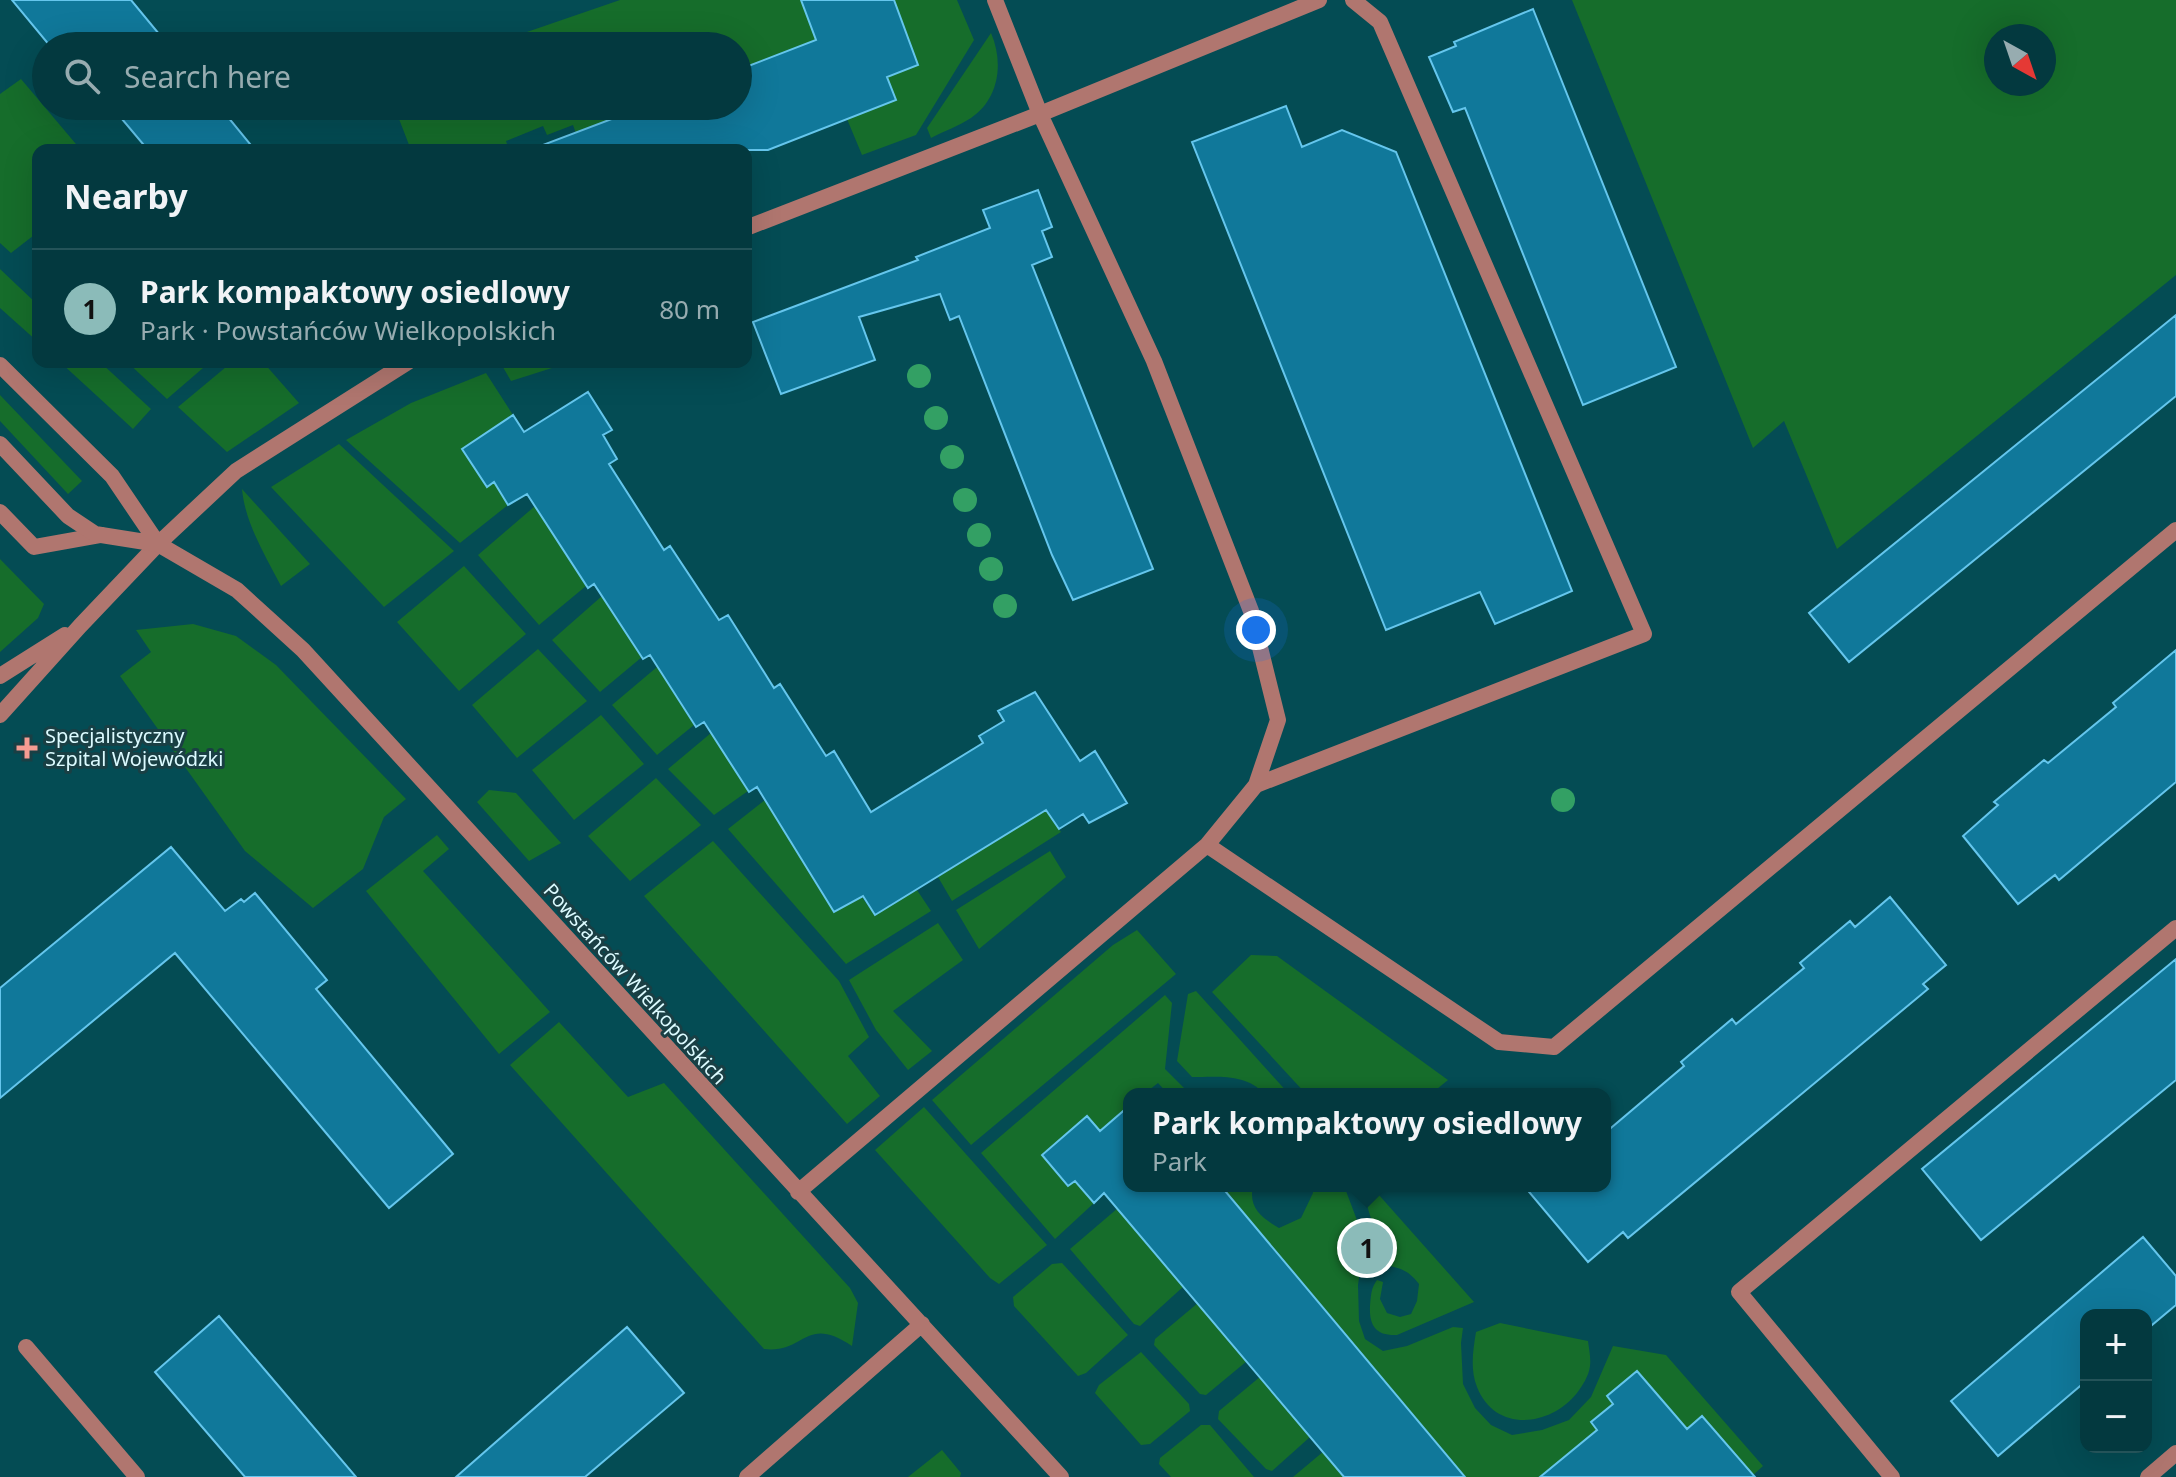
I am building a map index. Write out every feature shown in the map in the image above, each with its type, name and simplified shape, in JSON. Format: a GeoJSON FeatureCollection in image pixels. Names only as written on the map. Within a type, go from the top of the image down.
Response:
{"type":"FeatureCollection","features":[{"type":"Feature","properties":{"kind":"street"},"geometry":{"type":"LineString","coordinates":[[798,1192],[1207,845],[1256,785],[1278,720],[1251,611],[1154,361],[1040,114],[995,0]]}},
{"type":"Feature","properties":{"kind":"street"},"geometry":{"type":"LineString","coordinates":[[752,226],[1040,114],[1319,0]]}},
{"type":"Feature","properties":{"kind":"street"},"geometry":{"type":"LineString","coordinates":[[1256,785],[1644,634],[1380,22],[1353,0]]}},
{"type":"Feature","properties":{"kind":"street","name":"Powstańców Wielkopolskich"},"geometry":{"type":"LineString","coordinates":[[0,365],[112,476],[158,544]]}},
{"type":"Feature","properties":{"kind":"street"},"geometry":{"type":"LineString","coordinates":[[0,715],[158,544],[236,471],[399,368]]}},
{"type":"Feature","properties":{"kind":"street","name":"Powstańców Wielkopolskich"},"geometry":{"type":"LineString","coordinates":[[0,444],[68,516],[95,534],[158,544],[237,590],[303,650],[1061,1477]]}},
{"type":"Feature","properties":{"kind":"street"},"geometry":{"type":"LineString","coordinates":[[0,512],[34,547],[101,535]]}},
{"type":"Feature","properties":{"kind":"street"},"geometry":{"type":"LineString","coordinates":[[1207,845],[1499,1042],[1554,1047],[2176,530]]}},
{"type":"Feature","properties":{"kind":"street"},"geometry":{"type":"LineString","coordinates":[[0,676],[80,626]]}},
{"type":"Feature","properties":{"kind":"street"},"geometry":{"type":"LineString","coordinates":[[1892,1477],[1739,1292],[2176,928]]}},
{"type":"Feature","properties":{"kind":"street"},"geometry":{"type":"LineString","coordinates":[[747,1477],[922,1324]]}},
{"type":"Feature","properties":{"kind":"street"},"geometry":{"type":"LineString","coordinates":[[26,1347],[137,1477]]}},
{"type":"Feature","properties":{"kind":"street"},"geometry":{"type":"LineString","coordinates":[[2148,1477],[2176,1453]]}},
{"type":"Feature","properties":{"kind":"green space"},"geometry":{"type":"Polygon","coordinates":[[[620,0],[801,0],[823,58],[752,76],[752,32],[527,32],[620,0]]]}},
{"type":"Feature","properties":{"kind":"green space"},"geometry":{"type":"Polygon","coordinates":[[[894,0],[957,0],[974,40],[916,135],[862,155],[847,119],[896,99],[887,77],[918,64],[903,24],[888,11],[897,8],[894,0]]]}},
{"type":"Feature","properties":{"kind":"green space"},"geometry":{"type":"Polygon","coordinates":[[[1572,0],[2176,0],[2176,275],[1837,549],[1784,421],[1753,448],[1572,0]]]}},
{"type":"Feature","properties":{"kind":"green space"},"geometry":{"type":"Polygon","coordinates":[[[991,33],[998,68],[988,101],[962,124],[931,138],[927,128],[991,33]]]}},
{"type":"Feature","properties":{"kind":"green space"},"geometry":{"type":"Polygon","coordinates":[[[21,79],[32,92],[32,120],[56,120],[76,144],[32,144],[32,237],[11,253],[0,243],[0,94],[21,79]]]}},
{"type":"Feature","properties":{"kind":"green space"},"geometry":{"type":"Polygon","coordinates":[[[399,120],[610,120],[592,127],[579,142],[573,125],[547,135],[543,126],[506,141],[507,144],[409,144],[399,120]]]}},
{"type":"Feature","properties":{"kind":"green space"},"geometry":{"type":"Polygon","coordinates":[[[0,269],[32,299],[32,337],[0,308],[0,269]]]}},
{"type":"Feature","properties":{"kind":"green space"},"geometry":{"type":"Polygon","coordinates":[[[67,368],[107,368],[151,409],[133,429],[67,368]]]}},
{"type":"Feature","properties":{"kind":"green space"},"geometry":{"type":"Polygon","coordinates":[[[133,368],[203,368],[167,399],[133,368]]]}},
{"type":"Feature","properties":{"kind":"green space"},"geometry":{"type":"Polygon","coordinates":[[[225,368],[268,368],[299,403],[227,452],[178,407],[225,368]]]}},
{"type":"Feature","properties":{"kind":"green space"},"geometry":{"type":"Polygon","coordinates":[[[503,368],[552,368],[511,381],[503,368]]]}},
{"type":"Feature","properties":{"kind":"green space"},"geometry":{"type":"Polygon","coordinates":[[[486,373],[513,415],[462,449],[486,487],[494,482],[508,505],[460,543],[346,440],[411,403],[486,373]]]}},
{"type":"Feature","properties":{"kind":"green space"},"geometry":{"type":"Polygon","coordinates":[[[0,395],[82,481],[68,494],[0,421],[0,395]]]}},
{"type":"Feature","properties":{"kind":"green space"},"geometry":{"type":"Polygon","coordinates":[[[339,444],[454,551],[384,607],[271,487],[339,444]]]}},
{"type":"Feature","properties":{"kind":"green space"},"geometry":{"type":"Polygon","coordinates":[[[242,489],[310,564],[281,586],[251,526],[242,489]]]}},
{"type":"Feature","properties":{"kind":"green space"},"geometry":{"type":"Polygon","coordinates":[[[535,506],[586,586],[539,625],[478,555],[535,506]]]}},
{"type":"Feature","properties":{"kind":"green space"},"geometry":{"type":"Polygon","coordinates":[[[0,559],[44,604],[38,618],[0,652],[0,559]]]}},
{"type":"Feature","properties":{"kind":"green space"},"geometry":{"type":"Polygon","coordinates":[[[464,566],[526,634],[459,691],[397,622],[464,566]]]}},
{"type":"Feature","properties":{"kind":"green space"},"geometry":{"type":"Polygon","coordinates":[[[602,596],[642,657],[600,692],[552,640],[602,596]]]}},
{"type":"Feature","properties":{"kind":"green space"},"geometry":{"type":"Polygon","coordinates":[[[193,624],[236,636],[276,665],[406,799],[384,817],[363,869],[313,908],[245,851],[120,676],[151,652],[136,630],[193,624]]]}},
{"type":"Feature","properties":{"kind":"green space"},"geometry":{"type":"Polygon","coordinates":[[[538,649],[587,701],[517,758],[472,705],[538,649]]]}},
{"type":"Feature","properties":{"kind":"green space"},"geometry":{"type":"Polygon","coordinates":[[[657,667],[694,725],[657,755],[612,705],[657,667]]]}},
{"type":"Feature","properties":{"kind":"green space"},"geometry":{"type":"Polygon","coordinates":[[[601,715],[644,764],[574,820],[532,770],[601,715]]]}},
{"type":"Feature","properties":{"kind":"green space"},"geometry":{"type":"Polygon","coordinates":[[[711,733],[748,791],[714,815],[668,769],[711,733]]]}},
{"type":"Feature","properties":{"kind":"green space"},"geometry":{"type":"Polygon","coordinates":[[[656,778],[701,825],[630,881],[588,836],[656,778]]]}},
{"type":"Feature","properties":{"kind":"green space"},"geometry":{"type":"Polygon","coordinates":[[[489,790],[516,793],[561,843],[529,861],[477,802],[489,790]]]}},
{"type":"Feature","properties":{"kind":"green space"},"geometry":{"type":"Polygon","coordinates":[[[765,800],[804,862],[861,896],[875,915],[917,890],[931,911],[846,964],[728,829],[765,800]]]}},
{"type":"Feature","properties":{"kind":"green space"},"geometry":{"type":"Polygon","coordinates":[[[1045,810],[1061,832],[952,901],[938,877],[1045,810]]]}},
{"type":"Feature","properties":{"kind":"green space"},"geometry":{"type":"Polygon","coordinates":[[[437,835],[449,849],[423,871],[550,1012],[499,1054],[366,891],[437,835]]]}},
{"type":"Feature","properties":{"kind":"green space"},"geometry":{"type":"Polygon","coordinates":[[[713,841],[839,981],[869,1037],[848,1056],[880,1096],[847,1124],[644,896],[713,841]]]}},
{"type":"Feature","properties":{"kind":"green space"},"geometry":{"type":"Polygon","coordinates":[[[1050,851],[1066,877],[979,949],[956,910],[1050,851]]]}},
{"type":"Feature","properties":{"kind":"green space"},"geometry":{"type":"Polygon","coordinates":[[[938,923],[963,960],[893,1011],[932,1051],[908,1070],[876,1030],[849,980],[938,923]]]}},
{"type":"Feature","properties":{"kind":"green space"},"geometry":{"type":"Polygon","coordinates":[[[1137,930],[1176,974],[971,1145],[932,1100],[1113,945],[1137,930]]]}},
{"type":"Feature","properties":{"kind":"green space"},"geometry":{"type":"Polygon","coordinates":[[[1251,955],[1277,956],[1448,1080],[1438,1088],[1300,1088],[1212,992],[1251,955]]]}},
{"type":"Feature","properties":{"kind":"green space"},"geometry":{"type":"Polygon","coordinates":[[[1196,991],[1284,1088],[1258,1088],[1240,1079],[1192,1077],[1177,1061],[1188,994],[1196,991]]]}},
{"type":"Feature","properties":{"kind":"green space"},"geometry":{"type":"Polygon","coordinates":[[[1165,995],[1172,1003],[1165,1069],[1184,1088],[1163,1088],[1158,1083],[1152,1088],[1123,1088],[1123,1111],[1100,1131],[1042,1155],[1068,1186],[1075,1181],[1094,1203],[1055,1239],[981,1153],[1165,995]]]}},
{"type":"Feature","properties":{"kind":"green space"},"geometry":{"type":"Polygon","coordinates":[[[559,1022],[628,1097],[664,1083],[850,1288],[858,1303],[852,1346],[836,1337],[814,1334],[778,1349],[764,1349],[510,1065],[559,1022]]]}},
{"type":"Feature","properties":{"kind":"green space"},"geometry":{"type":"Polygon","coordinates":[[[924,1107],[1047,1245],[999,1284],[990,1278],[875,1150],[924,1107]]]}},
{"type":"Feature","properties":{"kind":"green space"},"geometry":{"type":"Polygon","coordinates":[[[1226,1192],[1252,1192],[1258,1212],[1279,1228],[1301,1218],[1313,1192],[1346,1192],[1360,1228],[1359,1321],[1365,1339],[1383,1351],[1407,1346],[1453,1327],[1463,1328],[1463,1384],[1475,1408],[1491,1425],[1512,1435],[1542,1430],[1569,1420],[1591,1397],[1613,1346],[1666,1355],[1763,1466],[1751,1477],[1702,1417],[1687,1429],[1637,1371],[1607,1396],[1613,1404],[1591,1422],[1603,1438],[1540,1477],[1465,1477],[1226,1192]]]}},
{"type":"Feature","properties":{"kind":"green space"},"geometry":{"type":"Polygon","coordinates":[[[1363,1192],[1376,1192],[1474,1302],[1397,1335],[1379,1332],[1371,1319],[1370,1306],[1372,1289],[1377,1280],[1383,1282],[1380,1299],[1387,1313],[1400,1317],[1411,1314],[1417,1301],[1419,1284],[1403,1270],[1376,1259],[1373,1225],[1363,1192]]]}},
{"type":"Feature","properties":{"kind":"green space"},"geometry":{"type":"Polygon","coordinates":[[[1125,1202],[1184,1286],[1140,1326],[1134,1324],[1070,1249],[1125,1202]]]}},
{"type":"Feature","properties":{"kind":"green space"},"geometry":{"type":"Polygon","coordinates":[[[1062,1263],[1128,1335],[1086,1373],[1078,1376],[1014,1306],[1013,1297],[1052,1264],[1062,1263]]]}},
{"type":"Feature","properties":{"kind":"green space"},"geometry":{"type":"Polygon","coordinates":[[[1205,1297],[1247,1361],[1206,1395],[1200,1394],[1154,1345],[1155,1339],[1205,1297]]]}},
{"type":"Feature","properties":{"kind":"green space"},"geometry":{"type":"Polygon","coordinates":[[[1500,1323],[1588,1341],[1588,1373],[1577,1393],[1566,1404],[1553,1413],[1524,1420],[1496,1412],[1485,1402],[1473,1374],[1476,1332],[1500,1323]]]}},
{"type":"Feature","properties":{"kind":"green space"},"geometry":{"type":"Polygon","coordinates":[[[1141,1352],[1189,1404],[1190,1411],[1150,1444],[1141,1445],[1095,1393],[1099,1385],[1141,1352]]]}},
{"type":"Feature","properties":{"kind":"green space"},"geometry":{"type":"Polygon","coordinates":[[[1267,1371],[1310,1437],[1272,1471],[1266,1469],[1218,1419],[1219,1411],[1267,1371]]]}},
{"type":"Feature","properties":{"kind":"green space"},"geometry":{"type":"Polygon","coordinates":[[[1201,1425],[1210,1425],[1254,1477],[1171,1477],[1159,1464],[1160,1458],[1201,1425]]]}},
{"type":"Feature","properties":{"kind":"green space"},"geometry":{"type":"Polygon","coordinates":[[[1330,1446],[1344,1477],[1293,1477],[1330,1446]]]}},
{"type":"Feature","properties":{"kind":"green space"},"geometry":{"type":"Polygon","coordinates":[[[942,1450],[961,1473],[960,1477],[908,1477],[942,1450]]]}},
{"type":"Feature","properties":{"kind":"building"},"geometry":{"type":"Polygon","coordinates":[[[12,0],[131,0],[157,32],[38,32],[12,0]]]}},
{"type":"Feature","properties":{"kind":"building"},"geometry":{"type":"Polygon","coordinates":[[[801,0],[894,0],[918,65],[887,77],[896,100],[768,150],[752,150],[752,144],[545,144],[609,120],[752,120],[752,65],[816,40],[801,0]]]}},
{"type":"Feature","properties":{"kind":"building"},"geometry":{"type":"Polygon","coordinates":[[[1533,9],[1676,367],[1583,405],[1465,108],[1453,112],[1429,57],[1456,46],[1454,42],[1533,9]]]}},
{"type":"Feature","properties":{"kind":"building"},"geometry":{"type":"Polygon","coordinates":[[[1286,106],[1302,147],[1342,130],[1396,152],[1572,591],[1495,624],[1480,592],[1386,630],[1192,142],[1286,106]]]}},
{"type":"Feature","properties":{"kind":"building"},"geometry":{"type":"Polygon","coordinates":[[[123,120],[230,120],[250,144],[143,144],[123,120]]]}},
{"type":"Feature","properties":{"kind":"building"},"geometry":{"type":"Polygon","coordinates":[[[1038,190],[1052,227],[1042,231],[1052,257],[1032,265],[1153,569],[1073,600],[1052,555],[959,316],[950,320],[940,294],[859,317],[875,360],[781,394],[753,322],[918,260],[916,257],[990,228],[983,210],[1038,190]]]}},
{"type":"Feature","properties":{"kind":"building"},"geometry":{"type":"Polygon","coordinates":[[[2176,315],[2176,396],[1849,662],[1809,613],[2176,315]]]}},
{"type":"Feature","properties":{"kind":"building"},"geometry":{"type":"Polygon","coordinates":[[[588,392],[612,430],[603,435],[617,459],[609,464],[664,550],[670,546],[719,620],[728,615],[774,688],[780,684],[826,756],[834,751],[871,812],[983,743],[979,736],[1004,721],[998,711],[1035,692],[1080,761],[1095,751],[1127,803],[1089,823],[1083,814],[1059,829],[1046,810],[875,915],[863,896],[834,912],[757,787],[749,792],[704,722],[696,727],[650,655],[643,659],[594,584],[588,588],[527,494],[508,505],[494,482],[487,487],[462,449],[513,415],[524,432],[588,392]]]}},
{"type":"Feature","properties":{"kind":"building"},"geometry":{"type":"Polygon","coordinates":[[[2176,650],[2176,782],[2059,880],[2055,875],[2018,904],[1963,836],[1998,805],[1994,802],[2044,760],[2048,763],[2116,707],[2113,703],[2176,650]]]}},
{"type":"Feature","properties":{"kind":"building"},"geometry":{"type":"Polygon","coordinates":[[[171,847],[225,911],[255,893],[327,980],[316,989],[453,1154],[389,1208],[175,953],[0,1098],[0,988],[171,847]]]}},
{"type":"Feature","properties":{"kind":"building"},"geometry":{"type":"Polygon","coordinates":[[[1890,897],[1946,965],[1923,984],[1928,989],[1628,1238],[1623,1232],[1588,1262],[1529,1192],[1611,1192],[1611,1128],[1684,1066],[1681,1062],[1732,1019],[1736,1024],[1804,968],[1800,963],[1850,921],[1855,927],[1890,897]]]}},
{"type":"Feature","properties":{"kind":"building"},"geometry":{"type":"Polygon","coordinates":[[[2176,959],[2176,1080],[1981,1240],[1922,1169],[2176,959]]]}},
{"type":"Feature","properties":{"kind":"building"},"geometry":{"type":"Polygon","coordinates":[[[1123,1111],[1123,1192],[1226,1192],[1465,1477],[1344,1477],[1104,1193],[1094,1203],[1075,1181],[1068,1186],[1042,1155],[1087,1116],[1100,1131],[1123,1111]]]}},
{"type":"Feature","properties":{"kind":"building"},"geometry":{"type":"Polygon","coordinates":[[[2143,1237],[2176,1276],[2176,1305],[2152,1325],[2152,1309],[2080,1309],[2080,1386],[1998,1456],[1951,1401],[2143,1237]]]}},
{"type":"Feature","properties":{"kind":"building"},"geometry":{"type":"Polygon","coordinates":[[[219,1316],[356,1477],[245,1477],[155,1372],[219,1316]]]}},
{"type":"Feature","properties":{"kind":"building"},"geometry":{"type":"Polygon","coordinates":[[[627,1327],[684,1393],[585,1477],[456,1477],[627,1327]]]}},
{"type":"Feature","properties":{"kind":"building"},"geometry":{"type":"Polygon","coordinates":[[[1637,1371],[1687,1429],[1702,1416],[1755,1477],[1540,1477],[1597,1430],[1591,1422],[1613,1404],[1607,1396],[1637,1371]]]}},
{"type":"Feature","properties":{"kind":"place","name":"Specjalistyczny Szpital Wojewódzki"},"geometry":{"type":"Point","coordinates":[27,748]}},
{"type":"Feature","properties":{"kind":"place","name":"Park kompaktowy osiedlowy"},"geometry":{"type":"Point","coordinates":[1367,1248]}}]}
